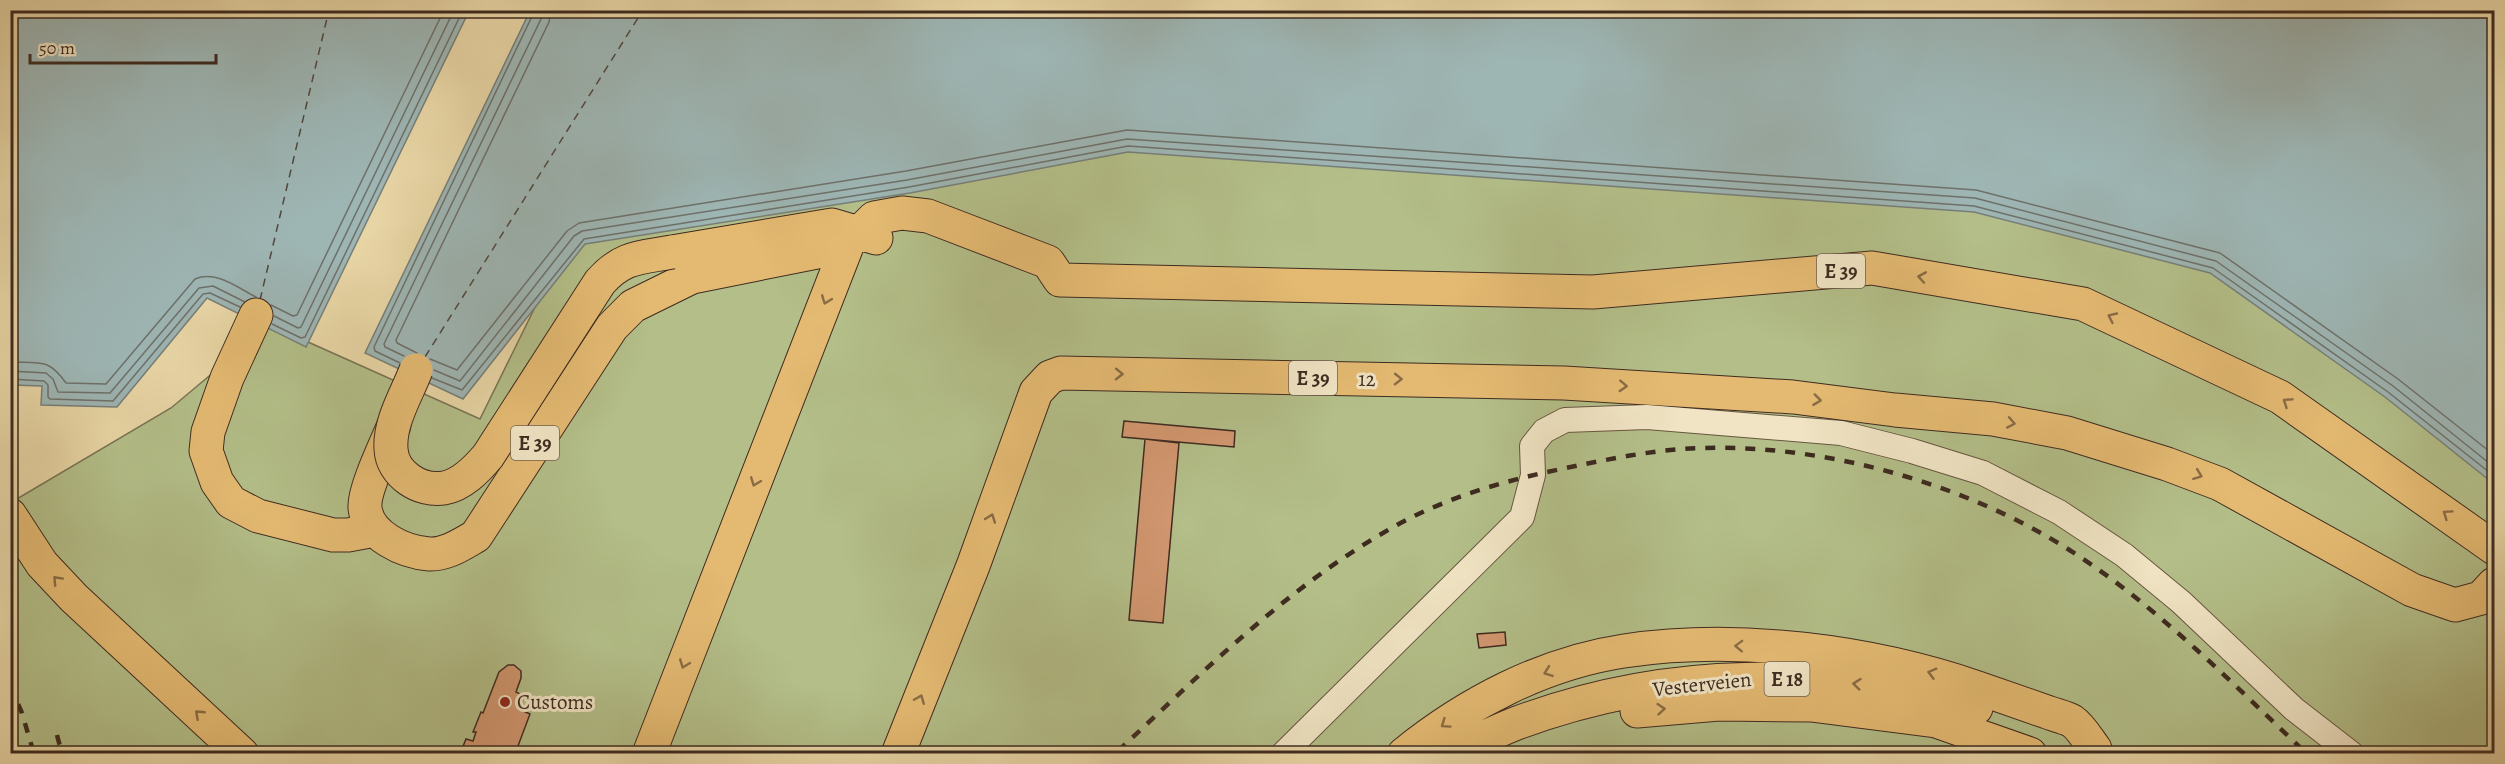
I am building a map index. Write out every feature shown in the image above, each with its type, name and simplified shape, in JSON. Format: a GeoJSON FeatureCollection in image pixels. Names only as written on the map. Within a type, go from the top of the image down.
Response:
{"type":"FeatureCollection","features":[{"type":"Feature","properties":{"kind":"highway","name":"E 39"},"geometry":{"type":"LineString","coordinates":[[852,240],[832,225],[629,260],[612,268],[600,282],[488,456],[468,476],[445,488],[417,484],[405,477],[392,457],[391,434],[416,370],[369,487],[365,508],[375,530],[399,547],[430,554],[454,549],[476,536],[612,327],[633,306],[693,277],[852,240],[874,218],[902,213],[928,216],[1048,262],[1060,280],[1593,292],[1872,268],[2083,304],[2280,397],[2494,548]]}},
{"type":"Feature","properties":{"kind":"highway"},"geometry":{"type":"LineString","coordinates":[[650,753],[852,240]]}},
{"type":"Feature","properties":{"kind":"highway"},"geometry":{"type":"LineString","coordinates":[[256,315],[227,378],[208,432],[206,451],[217,482],[231,502],[258,516],[333,535],[375,530]]}},
{"type":"Feature","properties":{"kind":"highway","name":"12"},"geometry":{"type":"LineString","coordinates":[[898,753],[973,566],[1036,392],[1050,376],[1061,373],[1564,383],[1793,397],[1993,419],[2067,433],[2167,464],[2220,484],[2412,590],[2455,605],[2481,598],[2494,584]]}},
{"type":"Feature","properties":{"kind":"highway"},"geometry":{"type":"LineString","coordinates":[[10,515],[42,564],[74,598],[242,753]]}},
{"type":"Feature","properties":{"kind":"highway"},"geometry":{"type":"LineString","coordinates":[[1404,753],[1453,718],[1532,678],[1573,663],[1623,651],[1670,646],[1784,648],[1932,672],[2073,721],[2100,751]]}},
{"type":"Feature","properties":{"kind":"highway","name":"Vesterveien"},"geometry":{"type":"LineString","coordinates":[[1469,749],[1515,724],[1585,702],[1687,683],[1759,678],[1864,685],[1935,698],[2033,725],[2100,751]]}},
{"type":"Feature","properties":{"kind":"highway","name":"Vesterveien"},"geometry":{"type":"LineString","coordinates":[[1469,749],[1576,722],[1638,711],[1719,704],[1811,705],[1936,721],[2030,753]]}},
{"type":"Feature","properties":{"kind":"street"},"geometry":{"type":"LineString","coordinates":[[1283,753],[1522,518],[1533,475],[1532,446],[1544,431],[1565,420],[1647,417],[1841,433],[1912,451],[1983,473],[2059,512],[2124,555],[2181,602],[2294,709],[2352,753]]}},
{"type":"Feature","properties":{"kind":"green space"},"geometry":{"type":"Polygon","coordinates":[[[1159,144],[1956,186],[2205,258],[2494,447],[2494,753],[11,753],[10,503],[171,408],[270,325],[480,419],[573,230],[1159,144]]]}},
{"type":"Feature","properties":{"kind":"water"},"geometry":{"type":"Polygon","coordinates":[[[11,11],[469,11],[306,347],[207,298],[117,407],[41,405],[42,386],[11,385],[11,11]]]}},
{"type":"Feature","properties":{"kind":"water"},"geometry":{"type":"Polygon","coordinates":[[[530,11],[2494,11],[2494,484],[2385,397],[2210,273],[1974,212],[1128,152],[910,193],[585,244],[463,399],[365,353],[530,11]]]}},
{"type":"Feature","properties":{"kind":"building"},"geometry":{"type":"Polygon","coordinates":[[[1124,421],[1235,431],[1234,447],[1122,437],[1124,421]]]}},
{"type":"Feature","properties":{"kind":"building"},"geometry":{"type":"Polygon","coordinates":[[[1145,439],[1179,443],[1163,623],[1129,620],[1145,439]]]}},
{"type":"Feature","properties":{"kind":"building"},"geometry":{"type":"Polygon","coordinates":[[[1505,632],[1506,645],[1479,648],[1477,634],[1505,632]]]}},
{"type":"Feature","properties":{"kind":"building","name":"Customs"},"geometry":{"type":"Polygon","coordinates":[[[508,665],[514,665],[521,671],[516,692],[524,696],[519,709],[530,714],[515,754],[460,754],[466,739],[473,741],[476,732],[473,732],[499,672],[508,665]]]}},
{"type":"Feature","properties":{"kind":"ferry route"},"geometry":{"type":"LineString","coordinates":[[260,300],[329,10]]}},
{"type":"Feature","properties":{"kind":"ferry route"},"geometry":{"type":"LineString","coordinates":[[425,357],[643,10]]}},
{"type":"Feature","properties":{"kind":"railway"},"geometry":{"type":"LineString","coordinates":[[1118,751],[1251,629],[1321,573],[1358,548],[1417,515],[1479,490],[1566,468],[1653,452],[1732,448],[1782,451],[1884,470],[1983,504],[2028,526],[2071,551],[2134,596],[2194,647],[2307,754]]}},
{"type":"Feature","properties":{"kind":"railway"},"geometry":{"type":"LineString","coordinates":[[10,686],[22,713],[34,754]]}},
{"type":"Feature","properties":{"kind":"railway"},"geometry":{"type":"LineString","coordinates":[[57,735],[62,754]]}},
{"type":"Feature","properties":{"kind":"railway"},"geometry":{"type":"LineString","coordinates":[[10,746],[13,754]]}},
{"type":"Feature","properties":{"kind":"place","name":"Customs"},"geometry":{"type":"Point","coordinates":[505,702]}}]}
